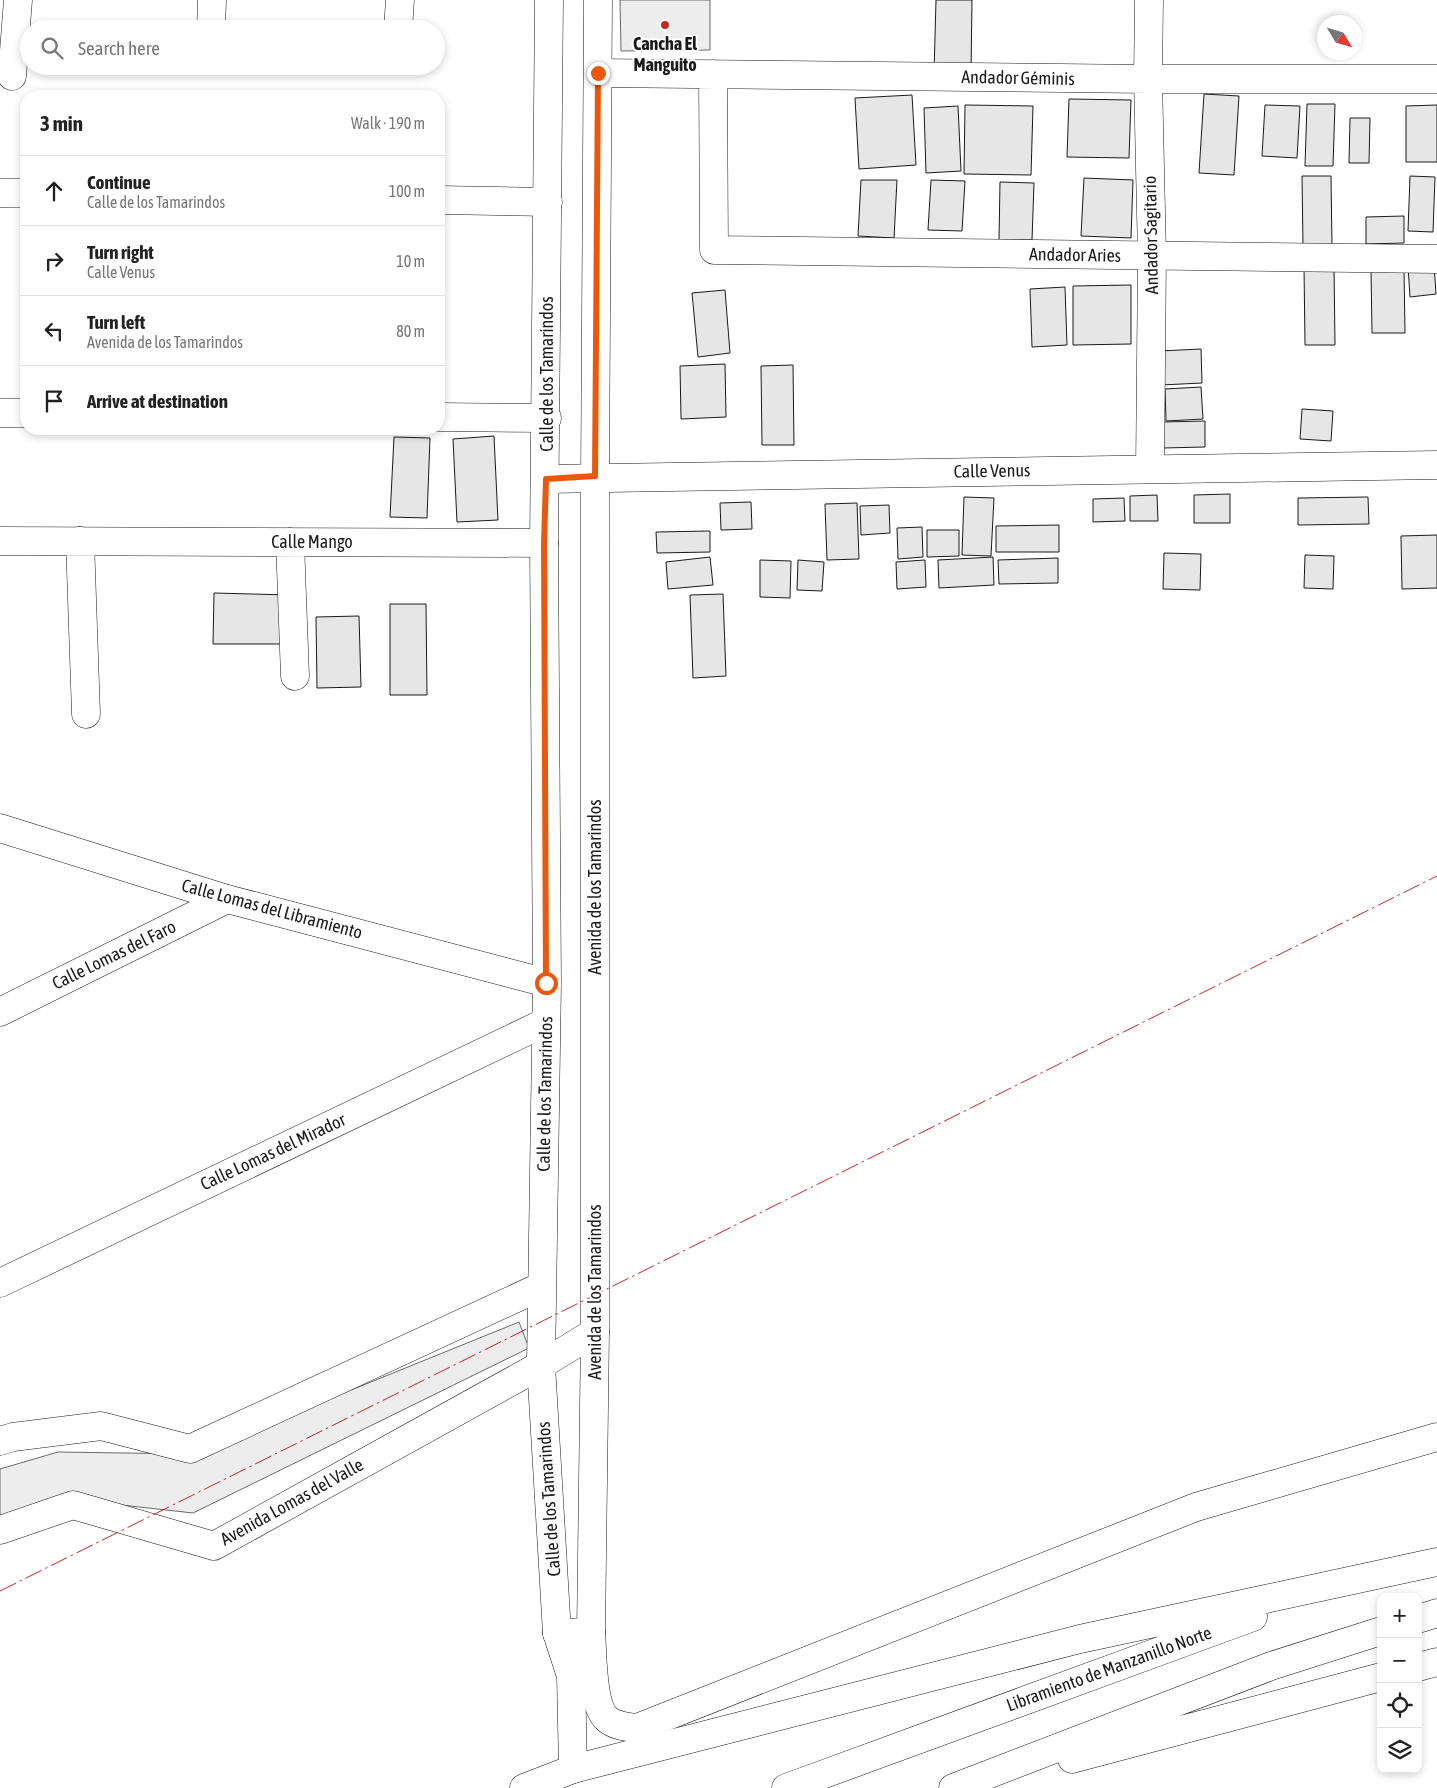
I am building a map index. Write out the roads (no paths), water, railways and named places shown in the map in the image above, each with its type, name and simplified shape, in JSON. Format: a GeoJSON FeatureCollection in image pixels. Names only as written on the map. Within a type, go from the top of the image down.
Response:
{"type":"FeatureCollection","features":[{"type":"Feature","properties":{"kind":"main road"},"geometry":{"type":"LineString","coordinates":[[12,76],[18,0]]}},
{"type":"Feature","properties":{"kind":"main road"},"geometry":{"type":"LineString","coordinates":[[211,20],[212,0]]}},
{"type":"Feature","properties":{"kind":"main road"},"geometry":{"type":"LineString","coordinates":[[399,20],[400,0]]}},
{"type":"Feature","properties":{"kind":"main road","name":"Calle de los Tamarindos"},"geometry":{"type":"LineString","coordinates":[[549,0],[547,418],[544,543],[546,1022],[540,1287],[541,1365],[557,1633],[571,1676]]}},
{"type":"Feature","properties":{"kind":"main road","name":"Avenida de los Tamarindos"},"geometry":{"type":"LineString","coordinates":[[573,1769],[571,1676],[591,1632],[595,1332],[595,476],[598,0]]}},
{"type":"Feature","properties":{"kind":"main road","name":"Andador Sagitario"},"geometry":{"type":"LineString","coordinates":[[1149,0],[1148,79],[1152,256],[1150,469]]}},
{"type":"Feature","properties":{"kind":"main road","name":"Andador Géminis"},"geometry":{"type":"LineString","coordinates":[[598,73],[1148,79],[1437,79]]}},
{"type":"Feature","properties":{"kind":"main road","name":"Andador Aries"},"geometry":{"type":"LineString","coordinates":[[713,74],[714,250],[1437,258]]}},
{"type":"Feature","properties":{"kind":"main road"},"geometry":{"type":"LineString","coordinates":[[0,193],[20,193]]}},
{"type":"Feature","properties":{"kind":"main road"},"geometry":{"type":"LineString","coordinates":[[445,200],[548,202]]}},
{"type":"Feature","properties":{"kind":"main road"},"geometry":{"type":"LineString","coordinates":[[0,413],[20,413]]}},
{"type":"Feature","properties":{"kind":"main road"},"geometry":{"type":"LineString","coordinates":[[445,417],[547,418]]}},
{"type":"Feature","properties":{"kind":"main road","name":"Calle Venus"},"geometry":{"type":"LineString","coordinates":[[546,479],[595,476],[1437,465]]}},
{"type":"Feature","properties":{"kind":"main road","name":"Calle Mango"},"geometry":{"type":"LineString","coordinates":[[0,541],[544,543]]}},
{"type":"Feature","properties":{"kind":"main road"},"geometry":{"type":"LineString","coordinates":[[80,541],[86,714]]}},
{"type":"Feature","properties":{"kind":"main road"},"geometry":{"type":"LineString","coordinates":[[290,542],[295,676]]}},
{"type":"Feature","properties":{"kind":"main road","name":"Calle Lomas del Libramiento"},"geometry":{"type":"LineString","coordinates":[[0,828],[227,899],[546,983]]}},
{"type":"Feature","properties":{"kind":"main road","name":"Calle Lomas del Faro"},"geometry":{"type":"LineString","coordinates":[[0,1012],[227,899]]}},
{"type":"Feature","properties":{"kind":"main road","name":"Calle Lomas del Mirador"},"geometry":{"type":"LineString","coordinates":[[0,1282],[546,1022]]}},
{"type":"Feature","properties":{"kind":"main road"},"geometry":{"type":"LineString","coordinates":[[0,1441],[13,1436],[100,1426],[190,1449],[540,1287]]}},
{"type":"Feature","properties":{"kind":"main road","name":"Avenida Lomas del Valle"},"geometry":{"type":"LineString","coordinates":[[0,1530],[73,1505],[214,1546],[541,1365],[595,1332]]}},
{"type":"Feature","properties":{"kind":"main road"},"geometry":{"type":"LineString","coordinates":[[557,1633],[591,1632],[598,1704],[607,1719],[622,1727],[637,1728],[1196,1507],[1437,1436]]}},
{"type":"Feature","properties":{"kind":"main road"},"geometry":{"type":"LineString","coordinates":[[524,1788],[573,1769],[1080,1639],[1437,1564]]}},
{"type":"Feature","properties":{"kind":"main road","name":"Libramiento de Manzanillo Norte"},"geometry":{"type":"LineString","coordinates":[[786,1788],[1240,1621],[1437,1564]]}},
{"type":"Feature","properties":{"kind":"main road"},"geometry":{"type":"LineString","coordinates":[[1422,1618],[1437,1613]]}},
{"type":"Feature","properties":{"kind":"main road"},"geometry":{"type":"LineString","coordinates":[[954,1788],[1271,1666],[1377,1632]]}},
{"type":"Feature","properties":{"kind":"main road"},"geometry":{"type":"LineString","coordinates":[[1422,1666],[1437,1662]]}},
{"type":"Feature","properties":{"kind":"main road"},"geometry":{"type":"LineString","coordinates":[[962,1788],[1377,1678]]}},
{"type":"Feature","properties":{"kind":"place","name":"Cancha El Manguito"},"geometry":{"type":"Point","coordinates":[665,25]}}]}
